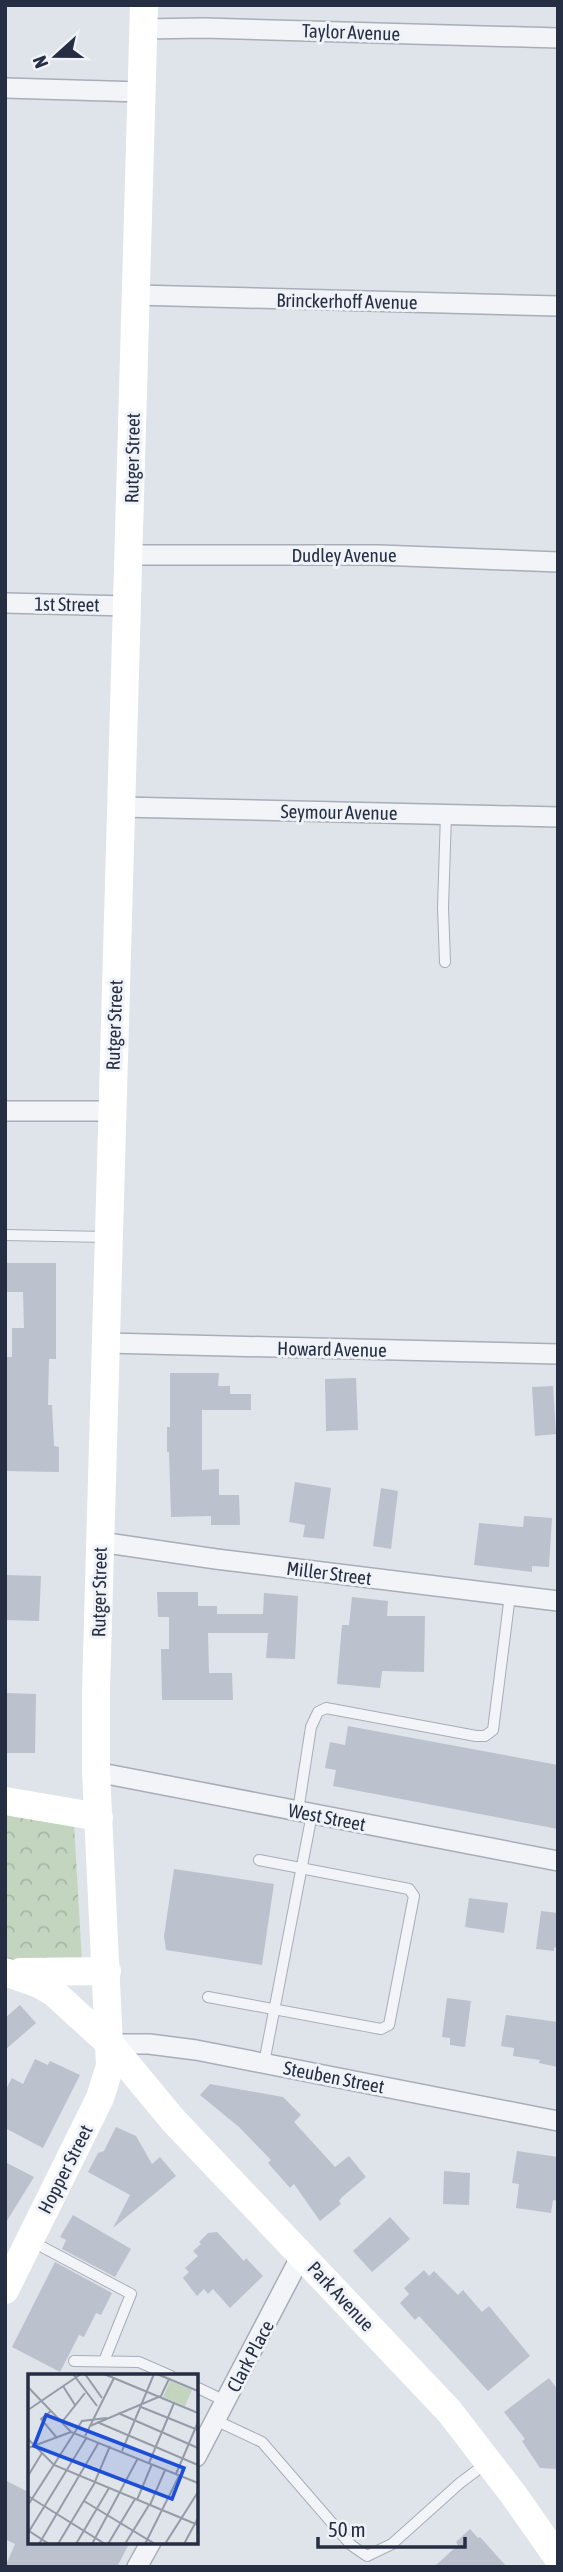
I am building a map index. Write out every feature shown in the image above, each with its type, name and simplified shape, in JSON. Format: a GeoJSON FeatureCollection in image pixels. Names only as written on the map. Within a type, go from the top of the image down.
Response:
{"type":"FeatureCollection","features":[{"type":"Feature","properties":{"kind":"street","name":"Taylor Avenue"},"geometry":{"type":"LineString","coordinates":[[144,17],[204,28],[558,37]]}},
{"type":"Feature","properties":{"kind":"street","name":"Rutger Street"},"geometry":{"type":"LineString","coordinates":[[110,2045],[96,1772],[111,1111],[130,555],[144,17]]}},
{"type":"Feature","properties":{"kind":"street"},"geometry":{"type":"LineString","coordinates":[[5,88],[142,92]]}},
{"type":"Feature","properties":{"kind":"street","name":"Brinckerhoff Avenue"},"geometry":{"type":"LineString","coordinates":[[136,295],[558,306]]}},
{"type":"Feature","properties":{"kind":"street","name":"Dudley Avenue"},"geometry":{"type":"LineString","coordinates":[[130,555],[379,555],[558,562]]}},
{"type":"Feature","properties":{"kind":"street","name":"1st Street"},"geometry":{"type":"LineString","coordinates":[[5,603],[128,606]]}},
{"type":"Feature","properties":{"kind":"street","name":"Seymour Avenue"},"geometry":{"type":"LineString","coordinates":[[121,807],[558,817]]}},
{"type":"Feature","properties":{"kind":"street"},"geometry":{"type":"LineString","coordinates":[[5,1111],[111,1111]]}},
{"type":"Feature","properties":{"kind":"street","name":"Howard Avenue"},"geometry":{"type":"LineString","coordinates":[[107,1343],[558,1354]]}},
{"type":"Feature","properties":{"kind":"street","name":"Miller Street"},"geometry":{"type":"LineString","coordinates":[[100,1542],[558,1601]]}},
{"type":"Feature","properties":{"kind":"street","name":"West Street"},"geometry":{"type":"LineString","coordinates":[[96,1772],[558,1861]]}},
{"type":"Feature","properties":{"kind":"street"},"geometry":{"type":"LineString","coordinates":[[5,1801],[100,1817]]}},
{"type":"Feature","properties":{"kind":"street"},"geometry":{"type":"LineString","coordinates":[[7,1972],[107,1971]]}},
{"type":"Feature","properties":{"kind":"street","name":"Park Avenue"},"geometry":{"type":"LineString","coordinates":[[7,1972],[52,1992],[110,2045],[173,2120],[449,2411],[558,2558]]}},
{"type":"Feature","properties":{"kind":"street","name":"Steuben Street"},"geometry":{"type":"LineString","coordinates":[[110,2045],[149,2044],[264,2063],[558,2120]]}},
{"type":"Feature","properties":{"kind":"street","name":"Hopper Street"},"geometry":{"type":"LineString","coordinates":[[8,2280],[100,2098],[110,2066],[110,2045]]}},
{"type":"Feature","properties":{"kind":"street","name":"Clark Place"},"geometry":{"type":"LineString","coordinates":[[198,2453],[302,2254]]}},
{"type":"Feature","properties":{"kind":"street"},"geometry":{"type":"LineString","coordinates":[[138,2567],[149,2544]]}},
{"type":"Feature","properties":{"kind":"lane"},"geometry":{"type":"LineString","coordinates":[[445,962],[443,908],[446,814]]}},
{"type":"Feature","properties":{"kind":"lane"},"geometry":{"type":"LineString","coordinates":[[5,1235],[109,1237]]}},
{"type":"Feature","properties":{"kind":"lane"},"geometry":{"type":"LineString","coordinates":[[264,2063],[302,1868],[311,1727],[318,1712],[326,1709],[485,1736],[493,1730],[510,1595]]}},
{"type":"Feature","properties":{"kind":"lane"},"geometry":{"type":"LineString","coordinates":[[208,1997],[381,2029],[389,2025],[414,1896],[409,1889],[259,1860]]}},
{"type":"Feature","properties":{"kind":"lane"},"geometry":{"type":"LineString","coordinates":[[29,2240],[131,2294],[104,2361]]}},
{"type":"Feature","properties":{"kind":"lane"},"geometry":{"type":"LineString","coordinates":[[75,2361],[139,2362],[166,2374]]}},
{"type":"Feature","properties":{"kind":"lane"},"geometry":{"type":"LineString","coordinates":[[198,2388],[225,2401]]}},
{"type":"Feature","properties":{"kind":"lane"},"geometry":{"type":"LineString","coordinates":[[215,2420],[262,2442],[351,2546],[367,2556],[393,2544],[460,2483],[488,2462]]}},
{"type":"Feature","properties":{"kind":"green space"},"geometry":{"type":"Polygon","coordinates":[[[5,1814],[74,1825],[82,1962],[5,1962],[5,1814]]]}},
{"type":"Feature","properties":{"kind":"building"},"geometry":{"type":"Polygon","coordinates":[[[5,1263],[56,1263],[56,1359],[49,1359],[48,1405],[52,1405],[54,1446],[59,1447],[59,1472],[5,1471],[6,1357],[12,1357],[12,1328],[24,1328],[23,1292],[5,1292],[5,1263]]]}},
{"type":"Feature","properties":{"kind":"building"},"geometry":{"type":"Polygon","coordinates":[[[170,1373],[219,1373],[218,1386],[230,1386],[230,1394],[251,1394],[251,1410],[202,1410],[202,1470],[219,1469],[219,1495],[239,1495],[240,1525],[211,1525],[211,1516],[171,1517],[167,1452],[170,1373]]]}},
{"type":"Feature","properties":{"kind":"building"},"geometry":{"type":"Polygon","coordinates":[[[356,1378],[358,1430],[326,1431],[325,1379],[356,1378]]]}},
{"type":"Feature","properties":{"kind":"building"},"geometry":{"type":"Polygon","coordinates":[[[553,1386],[556,1434],[535,1436],[532,1387],[553,1386]]]}},
{"type":"Feature","properties":{"kind":"building"},"geometry":{"type":"Polygon","coordinates":[[[295,1482],[331,1488],[324,1539],[303,1537],[305,1525],[289,1522],[295,1482]]]}},
{"type":"Feature","properties":{"kind":"building"},"geometry":{"type":"Polygon","coordinates":[[[381,1488],[398,1491],[391,1549],[373,1546],[381,1488]]]}},
{"type":"Feature","properties":{"kind":"building"},"geometry":{"type":"Polygon","coordinates":[[[524,1516],[552,1518],[549,1567],[532,1566],[532,1572],[474,1565],[479,1523],[523,1527],[524,1516]]]}},
{"type":"Feature","properties":{"kind":"building"},"geometry":{"type":"Polygon","coordinates":[[[5,1575],[41,1576],[39,1621],[5,1620],[5,1575]]]}},
{"type":"Feature","properties":{"kind":"building"},"geometry":{"type":"Polygon","coordinates":[[[157,1592],[198,1592],[198,1606],[217,1606],[217,1614],[263,1614],[264,1593],[298,1596],[295,1659],[266,1658],[268,1633],[208,1633],[209,1673],[232,1673],[233,1700],[162,1700],[161,1649],[169,1649],[169,1617],[158,1617],[157,1592]]]}},
{"type":"Feature","properties":{"kind":"building"},"geometry":{"type":"Polygon","coordinates":[[[352,1597],[388,1601],[387,1616],[425,1616],[424,1672],[382,1671],[380,1688],[337,1684],[342,1625],[349,1625],[352,1597]]]}},
{"type":"Feature","properties":{"kind":"building"},"geometry":{"type":"Polygon","coordinates":[[[5,1693],[36,1694],[35,1753],[5,1753],[5,1693]]]}},
{"type":"Feature","properties":{"kind":"building"},"geometry":{"type":"Polygon","coordinates":[[[348,1726],[558,1765],[558,1829],[333,1786],[336,1770],[325,1768],[330,1742],[345,1745],[348,1726]]]}},
{"type":"Feature","properties":{"kind":"building"},"geometry":{"type":"Polygon","coordinates":[[[174,1869],[274,1884],[262,1965],[166,1950],[164,1936],[174,1869]]]}},
{"type":"Feature","properties":{"kind":"building"},"geometry":{"type":"Polygon","coordinates":[[[469,1898],[508,1903],[504,1933],[465,1927],[469,1898]]]}},
{"type":"Feature","properties":{"kind":"building"},"geometry":{"type":"Polygon","coordinates":[[[541,1911],[558,1913],[558,1948],[554,1947],[554,1951],[536,1949],[541,1911]]]}},
{"type":"Feature","properties":{"kind":"building"},"geometry":{"type":"Polygon","coordinates":[[[447,1998],[471,2001],[465,2047],[450,2045],[450,2038],[442,2037],[447,1998]]]}},
{"type":"Feature","properties":{"kind":"building"},"geometry":{"type":"Polygon","coordinates":[[[20,2005],[36,2023],[5,2050],[5,2018],[20,2005]]]}},
{"type":"Feature","properties":{"kind":"building"},"geometry":{"type":"Polygon","coordinates":[[[506,2015],[558,2022],[558,2067],[539,2063],[540,2060],[513,2056],[514,2048],[501,2046],[506,2015]]]}},
{"type":"Feature","properties":{"kind":"building"},"geometry":{"type":"Polygon","coordinates":[[[35,2059],[48,2065],[50,2061],[80,2075],[43,2148],[5,2128],[5,2091],[12,2078],[23,2084],[35,2059]]]}},
{"type":"Feature","properties":{"kind":"building"},"geometry":{"type":"Polygon","coordinates":[[[210,2084],[283,2097],[301,2115],[294,2122],[335,2167],[349,2156],[366,2177],[342,2197],[339,2201],[341,2204],[320,2221],[294,2184],[290,2188],[268,2163],[271,2160],[239,2127],[200,2095],[210,2084]]]}},
{"type":"Feature","properties":{"kind":"building"},"geometry":{"type":"Polygon","coordinates":[[[116,2127],[136,2136],[152,2164],[160,2157],[176,2176],[113,2228],[130,2195],[88,2172],[98,2153],[104,2151],[116,2127]]]}},
{"type":"Feature","properties":{"kind":"building"},"geometry":{"type":"Polygon","coordinates":[[[517,2151],[558,2157],[558,2201],[553,2200],[551,2213],[516,2208],[519,2184],[512,2183],[517,2151]]]}},
{"type":"Feature","properties":{"kind":"building"},"geometry":{"type":"Polygon","coordinates":[[[5,2162],[34,2177],[5,2224],[5,2162]]]}},
{"type":"Feature","properties":{"kind":"building"},"geometry":{"type":"Polygon","coordinates":[[[444,2171],[470,2173],[469,2205],[443,2204],[444,2171]]]}},
{"type":"Feature","properties":{"kind":"building"},"geometry":{"type":"Polygon","coordinates":[[[73,2215],[131,2249],[115,2277],[62,2249],[66,2240],[60,2237],[73,2215]]]}},
{"type":"Feature","properties":{"kind":"building"},"geometry":{"type":"Polygon","coordinates":[[[390,2217],[410,2239],[372,2272],[353,2251],[390,2217]]]}},
{"type":"Feature","properties":{"kind":"building"},"geometry":{"type":"Polygon","coordinates":[[[217,2232],[244,2261],[246,2258],[263,2276],[230,2308],[213,2289],[208,2294],[204,2289],[197,2296],[183,2278],[189,2272],[185,2268],[198,2256],[193,2251],[201,2244],[199,2242],[208,2233],[217,2232]]]}},
{"type":"Feature","properties":{"kind":"building"},"geometry":{"type":"Polygon","coordinates":[[[55,2262],[112,2293],[101,2315],[96,2313],[84,2337],[79,2335],[60,2372],[12,2347],[55,2262]]]}},
{"type":"Feature","properties":{"kind":"building"},"geometry":{"type":"Polygon","coordinates":[[[424,2270],[429,2276],[434,2271],[458,2295],[463,2290],[482,2312],[489,2306],[530,2356],[488,2391],[419,2316],[415,2320],[400,2303],[409,2294],[404,2288],[424,2270]]]}},
{"type":"Feature","properties":{"kind":"building"},"geometry":{"type":"Polygon","coordinates":[[[549,2378],[558,2390],[558,2469],[540,2468],[522,2441],[525,2439],[504,2412],[549,2378]]]}},
{"type":"Feature","properties":{"kind":"building"},"geometry":{"type":"Polygon","coordinates":[[[5,2480],[28,2492],[28,2544],[129,2544],[117,2567],[5,2567],[15,2544],[5,2539],[5,2480]]]}},
{"type":"Feature","properties":{"kind":"building"},"geometry":{"type":"Polygon","coordinates":[[[470,2529],[507,2567],[434,2567],[458,2545],[456,2542],[470,2529]]]}}]}
